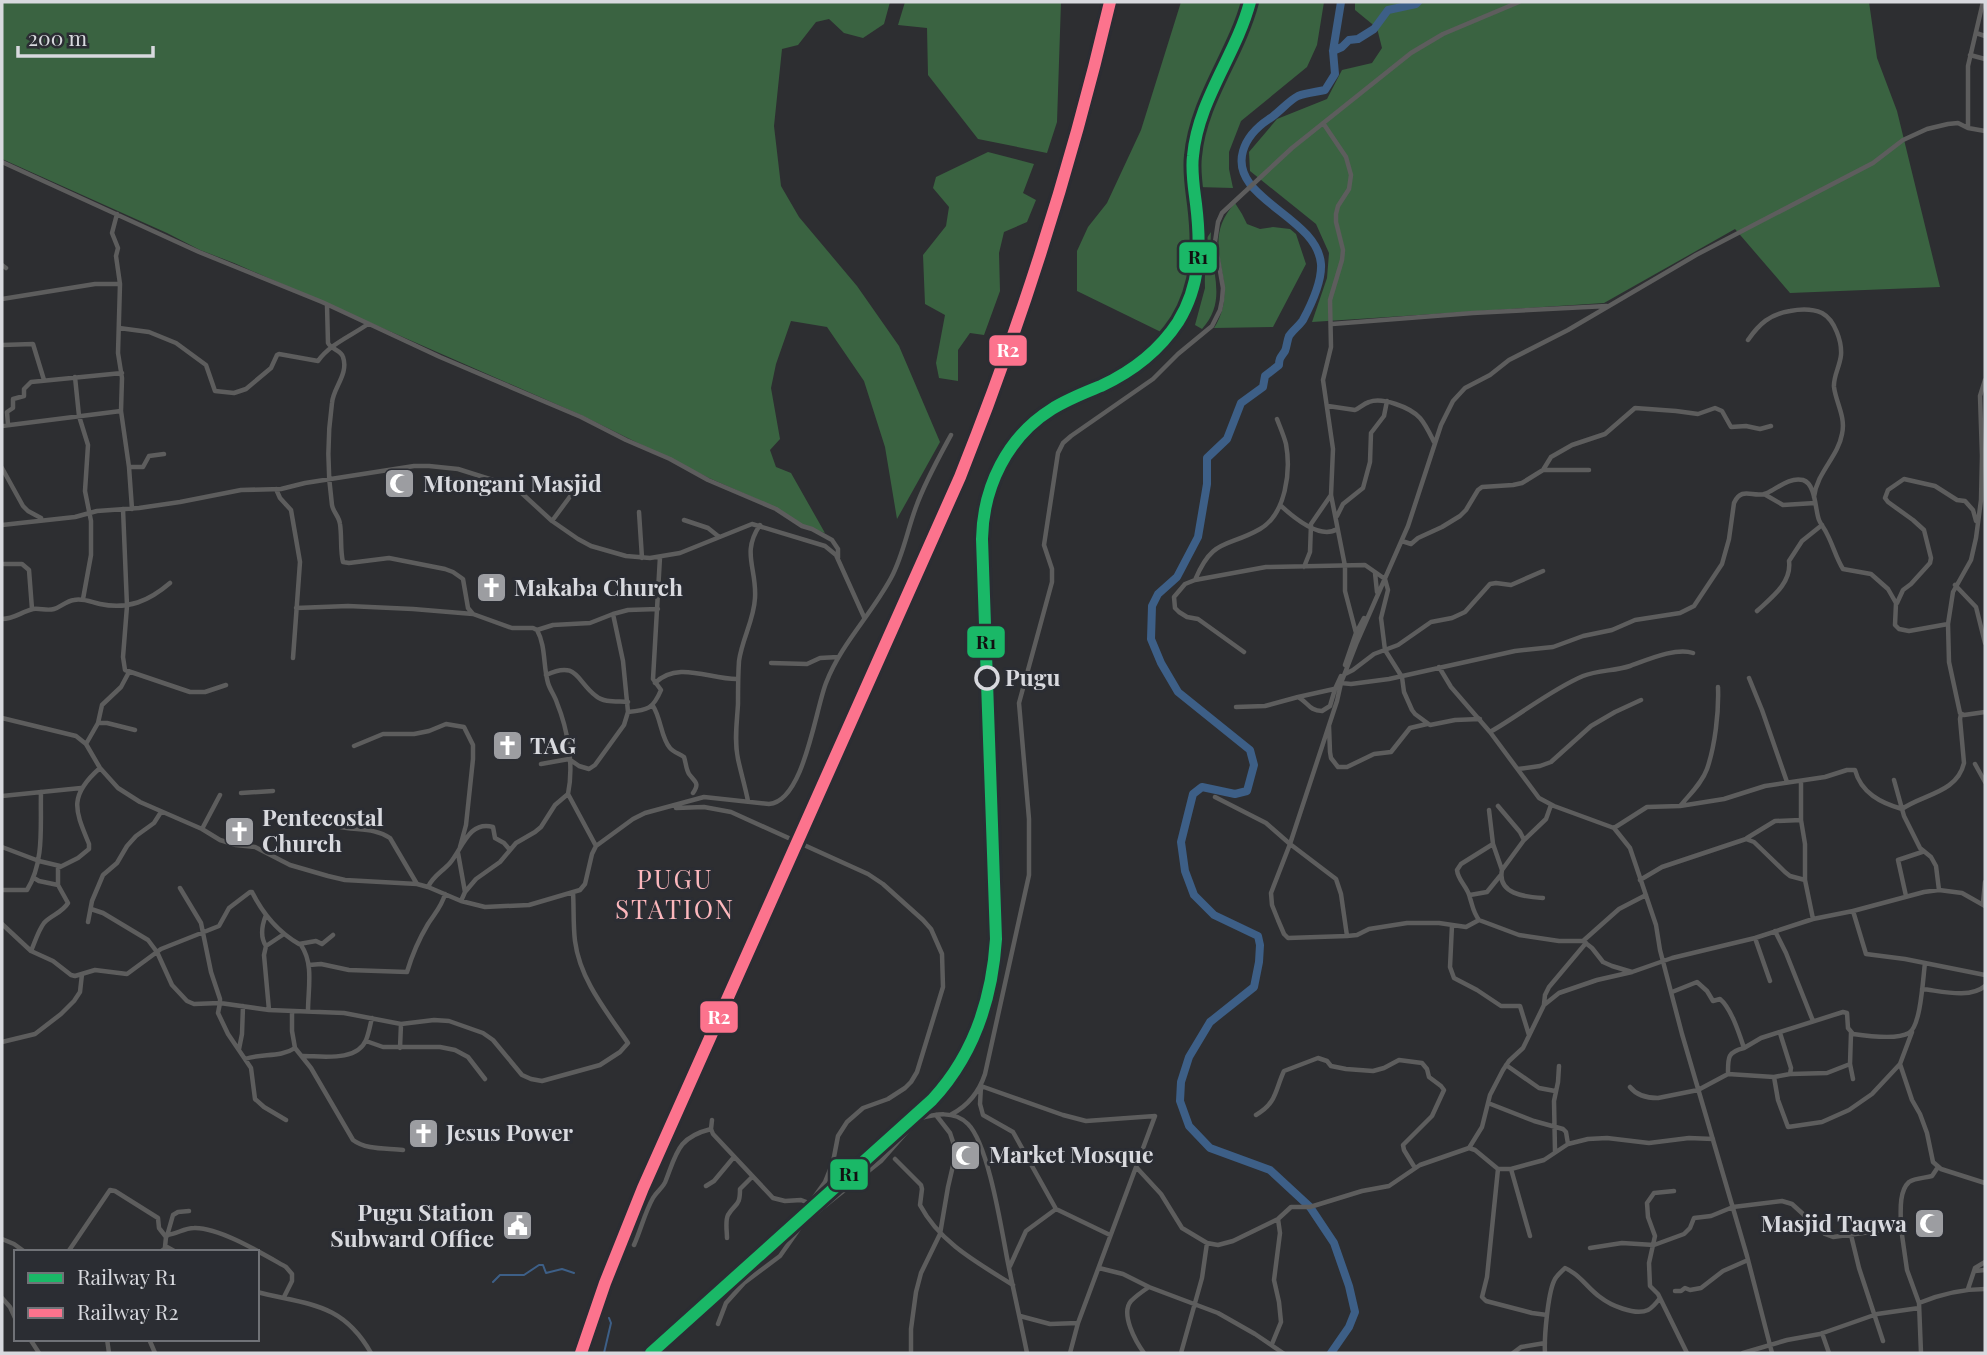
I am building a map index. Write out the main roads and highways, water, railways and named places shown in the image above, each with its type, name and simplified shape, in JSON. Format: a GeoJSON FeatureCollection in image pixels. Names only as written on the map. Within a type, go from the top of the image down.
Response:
{"type":"FeatureCollection","features":[{"type":"Feature","properties":{"kind":"waterway"},"geometry":{"type":"LineString","coordinates":[[1331,1353],[1349,1327],[1355,1312],[1334,1243],[1310,1207],[1270,1170],[1210,1148],[1189,1126],[1180,1101],[1181,1082],[1189,1057],[1210,1022],[1254,987],[1260,945],[1258,936],[1214,915],[1194,895],[1185,871],[1181,842],[1193,794],[1202,787],[1235,794],[1247,791],[1254,765],[1250,750],[1178,692],[1151,639],[1152,606],[1158,594],[1177,577],[1198,537],[1207,484],[1207,458],[1227,439],[1241,403],[1263,387],[1265,376],[1279,365],[1289,336],[1303,320],[1318,285],[1321,264],[1316,247],[1305,233],[1260,195],[1249,182],[1242,168],[1243,151],[1257,129],[1291,101],[1301,95],[1325,90],[1335,74],[1333,51],[1341,2]]}},
{"type":"Feature","properties":{"kind":"waterway"},"geometry":{"type":"LineString","coordinates":[[1333,51],[1349,40],[1358,39],[1374,29],[1388,10],[1418,2]]}},
{"type":"Feature","properties":{"kind":"waterway"},"geometry":{"type":"LineString","coordinates":[[493,1282],[500,1275],[524,1275],[539,1265],[543,1265],[546,1273],[562,1269],[574,1273]]}},
{"type":"Feature","properties":{"kind":"waterway"},"geometry":{"type":"LineString","coordinates":[[604,1353],[611,1323],[609,1318]]}},
{"type":"Feature","properties":{"kind":"rail line","name":"R2"},"geometry":{"type":"LineString","coordinates":[[581,1353],[605,1283],[643,1188],[960,477],[983,419],[1025,301],[1062,183],[1110,2]]}},
{"type":"Feature","properties":{"kind":"rail line","name":"R1"},"geometry":{"type":"LineString","coordinates":[[651,1353],[932,1100],[947,1083],[970,1045],[985,1005],[996,939],[982,539],[987,501],[1000,465],[1010,449],[1036,420],[1144,360],[1170,333],[1186,308],[1195,279],[1199,250],[1192,168],[1196,135],[1250,2]]}},
{"type":"Feature","properties":{"kind":"place","name":"Mtongani Masjid"},"geometry":{"type":"Point","coordinates":[400,484]}},
{"type":"Feature","properties":{"kind":"place","name":"Makaba Church"},"geometry":{"type":"Point","coordinates":[491,588]}},
{"type":"Feature","properties":{"kind":"place","name":"Pugu"},"geometry":{"type":"Point","coordinates":[987,678]}},
{"type":"Feature","properties":{"kind":"place","name":"TAG"},"geometry":{"type":"Point","coordinates":[507,746]}},
{"type":"Feature","properties":{"kind":"place","name":"Pentecostal Church"},"geometry":{"type":"Point","coordinates":[239,831]}},
{"type":"Feature","properties":{"kind":"place","name":"Jesus Power"},"geometry":{"type":"Point","coordinates":[423,1133]}},
{"type":"Feature","properties":{"kind":"place","name":"Market Mosque"},"geometry":{"type":"Point","coordinates":[966,1155]}},
{"type":"Feature","properties":{"kind":"place","name":"Masjid Taqwa"},"geometry":{"type":"Point","coordinates":[1930,1224]}},
{"type":"Feature","properties":{"kind":"place","name":"Pugu Station Subward Office"},"geometry":{"type":"Point","coordinates":[517,1226]}},
{"type":"Feature","properties":{"kind":"district","name":"PUGU STATION"},"geometry":{"type":"Point","coordinates":[675,895]}}]}
